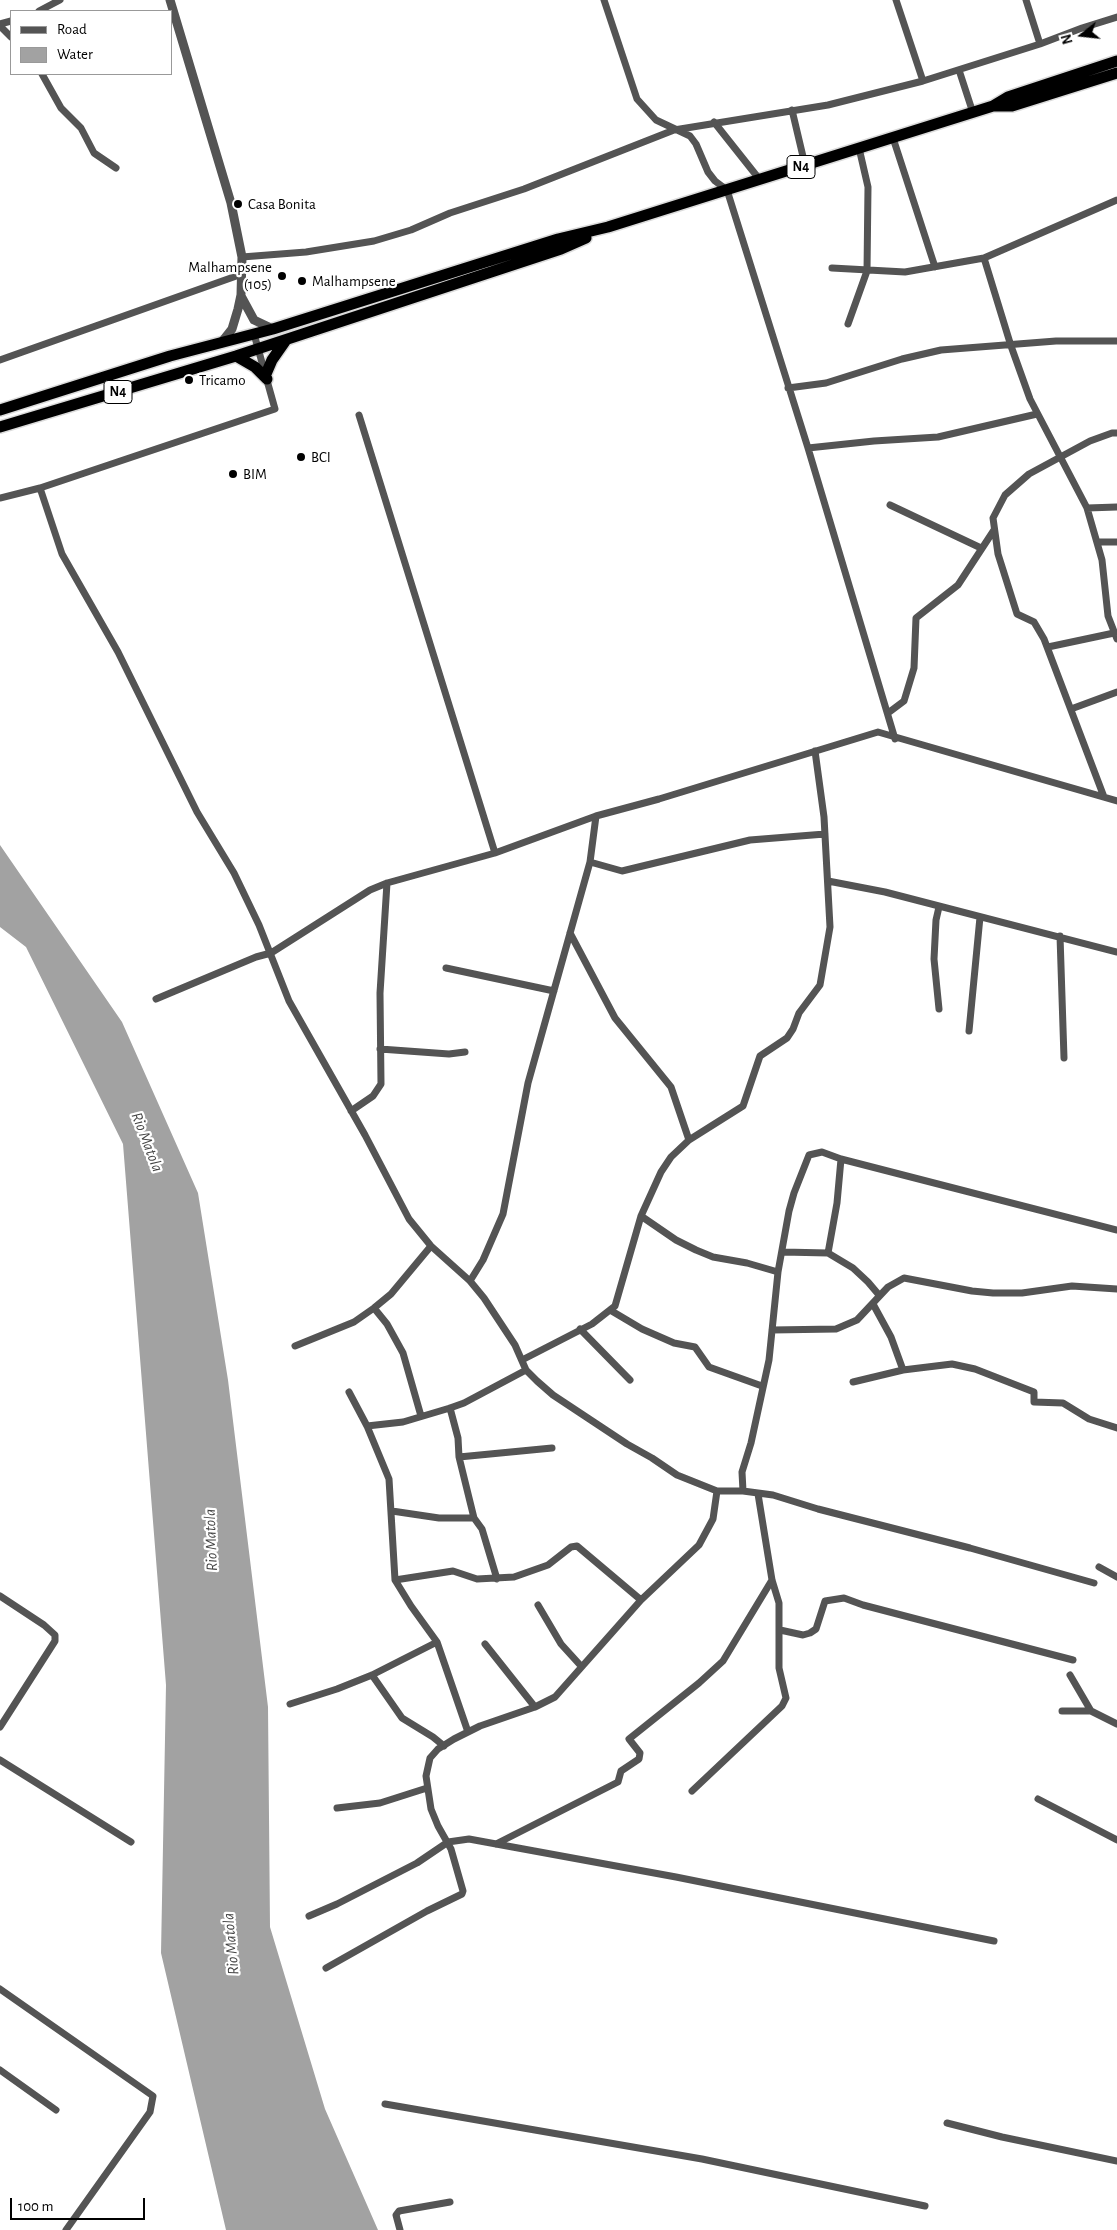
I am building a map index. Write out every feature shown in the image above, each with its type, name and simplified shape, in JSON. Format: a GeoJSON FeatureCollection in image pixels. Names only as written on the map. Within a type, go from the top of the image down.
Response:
{"type":"FeatureCollection","features":[{"type":"Feature","properties":{"kind":"highway","name":"N4"},"geometry":{"type":"LineString","coordinates":[[0,410],[139,365],[273,329],[558,239],[608,228],[973,113],[993,106],[1008,97],[1117,62]]}},
{"type":"Feature","properties":{"kind":"highway","name":"N4"},"geometry":{"type":"LineString","coordinates":[[993,106],[1012,106],[1117,73]]}},
{"type":"Feature","properties":{"kind":"highway","name":"N4"},"geometry":{"type":"LineString","coordinates":[[0,427],[286,340],[561,249],[608,228]]}},
{"type":"Feature","properties":{"kind":"highway"},"geometry":{"type":"LineString","coordinates":[[236,356],[266,376],[272,360],[286,340]]}},
{"type":"Feature","properties":{"kind":"street"},"geometry":{"type":"LineString","coordinates":[[41,10],[60,0]]}},
{"type":"Feature","properties":{"kind":"street"},"geometry":{"type":"LineString","coordinates":[[170,0],[231,203],[242,257],[241,295],[232,329],[221,343]]}},
{"type":"Feature","properties":{"kind":"street"},"geometry":{"type":"LineString","coordinates":[[604,0],[637,99],[656,120],[690,136],[696,144],[708,172],[715,181],[727,190],[808,448],[895,738]]}},
{"type":"Feature","properties":{"kind":"street"},"geometry":{"type":"LineString","coordinates":[[896,0],[923,81]]}},
{"type":"Feature","properties":{"kind":"street"},"geometry":{"type":"LineString","coordinates":[[1026,0],[1040,44]]}},
{"type":"Feature","properties":{"kind":"street"},"geometry":{"type":"LineString","coordinates":[[242,257],[306,252],[374,241],[410,230],[450,213],[524,189],[674,130],[828,105],[923,81],[1040,44],[1117,17]]}},
{"type":"Feature","properties":{"kind":"street"},"geometry":{"type":"LineString","coordinates":[[0,25],[10,37]]}},
{"type":"Feature","properties":{"kind":"street"},"geometry":{"type":"LineString","coordinates":[[959,70],[973,113]]}},
{"type":"Feature","properties":{"kind":"street"},"geometry":{"type":"LineString","coordinates":[[43,75],[61,108],[81,128],[94,153],[116,168]]}},
{"type":"Feature","properties":{"kind":"street"},"geometry":{"type":"LineString","coordinates":[[792,110],[805,165]]}},
{"type":"Feature","properties":{"kind":"street"},"geometry":{"type":"LineString","coordinates":[[714,122],[760,180]]}},
{"type":"Feature","properties":{"kind":"street"},"geometry":{"type":"LineString","coordinates":[[893,138],[935,267]]}},
{"type":"Feature","properties":{"kind":"street"},"geometry":{"type":"LineString","coordinates":[[848,324],[867,271],[868,187],[859,148]]}},
{"type":"Feature","properties":{"kind":"street"},"geometry":{"type":"LineString","coordinates":[[832,268],[905,272],[984,258],[1117,200]]}},
{"type":"Feature","properties":{"kind":"street"},"geometry":{"type":"LineString","coordinates":[[984,258],[1011,346],[1037,414],[1087,508],[1102,560],[1108,616],[1116,636],[1048,647]]}},
{"type":"Feature","properties":{"kind":"street"},"geometry":{"type":"LineString","coordinates":[[0,360],[242,274]]}},
{"type":"Feature","properties":{"kind":"street"},"geometry":{"type":"LineString","coordinates":[[241,295],[254,320],[273,329]]}},
{"type":"Feature","properties":{"kind":"street"},"geometry":{"type":"LineString","coordinates":[[0,498],[40,488],[275,409],[254,334]]}},
{"type":"Feature","properties":{"kind":"street"},"geometry":{"type":"LineString","coordinates":[[788,388],[826,383],[902,359],[941,350],[1064,341],[1117,341]]}},
{"type":"Feature","properties":{"kind":"street"},"geometry":{"type":"LineString","coordinates":[[808,448],[938,437],[1037,414]]}},
{"type":"Feature","properties":{"kind":"street"},"geometry":{"type":"LineString","coordinates":[[359,415],[495,854]]}},
{"type":"Feature","properties":{"kind":"street"},"geometry":{"type":"LineString","coordinates":[[1104,797],[1048,647],[1034,622],[1017,614],[998,554],[994,518],[1005,495],[1029,474],[1090,440],[1117,433]]}},
{"type":"Feature","properties":{"kind":"street"},"geometry":{"type":"LineString","coordinates":[[40,488],[62,554],[118,652],[196,812],[234,874],[271,954],[289,1000],[351,1110],[409,1219],[431,1246],[470,1282],[484,1298],[515,1345],[526,1370],[553,1395],[596,1426],[652,1458],[676,1475],[717,1491],[743,1491],[774,1495],[818,1509],[970,1548],[1094,1583]]}},
{"type":"Feature","properties":{"kind":"street"},"geometry":{"type":"LineString","coordinates":[[890,505],[981,548]]}},
{"type":"Feature","properties":{"kind":"street"},"geometry":{"type":"LineString","coordinates":[[1087,508],[1117,507]]}},
{"type":"Feature","properties":{"kind":"street"},"geometry":{"type":"LineString","coordinates":[[888,712],[904,701],[914,668],[916,618],[958,585],[994,530]]}},
{"type":"Feature","properties":{"kind":"street"},"geometry":{"type":"LineString","coordinates":[[1098,542],[1117,542]]}},
{"type":"Feature","properties":{"kind":"street"},"geometry":{"type":"LineString","coordinates":[[1072,709],[1117,692]]}},
{"type":"Feature","properties":{"kind":"street"},"geometry":{"type":"LineString","coordinates":[[156,999],[256,957],[271,954],[370,890],[387,883],[495,854],[596,816],[660,799],[878,732],[1117,800]]}},
{"type":"Feature","properties":{"kind":"street"},"geometry":{"type":"LineString","coordinates":[[522,1360],[592,1324],[615,1306],[641,1216],[660,1172],[671,1157],[689,1140],[743,1106],[760,1056],[787,1038],[793,1029],[799,1013],[820,985],[830,927],[825,834],[814,751]]}},
{"type":"Feature","properties":{"kind":"street"},"geometry":{"type":"LineString","coordinates":[[470,1282],[483,1260],[503,1214],[528,1083],[590,862],[596,816]]}},
{"type":"Feature","properties":{"kind":"street"},"geometry":{"type":"LineString","coordinates":[[590,862],[622,871],[750,840],[825,834]]}},
{"type":"Feature","properties":{"kind":"street"},"geometry":{"type":"LineString","coordinates":[[828,881],[885,892],[1117,952]]}},
{"type":"Feature","properties":{"kind":"street"},"geometry":{"type":"LineString","coordinates":[[351,1110],[373,1096],[382,1084],[380,993],[387,883]]}},
{"type":"Feature","properties":{"kind":"street"},"geometry":{"type":"LineString","coordinates":[[939,907],[936,920],[934,959],[939,1009]]}},
{"type":"Feature","properties":{"kind":"street"},"geometry":{"type":"LineString","coordinates":[[969,1031],[980,917]]}},
{"type":"Feature","properties":{"kind":"street"},"geometry":{"type":"LineString","coordinates":[[570,934],[615,1018],[671,1087],[689,1140]]}},
{"type":"Feature","properties":{"kind":"street"},"geometry":{"type":"LineString","coordinates":[[1060,936],[1064,1058]]}},
{"type":"Feature","properties":{"kind":"street"},"geometry":{"type":"LineString","coordinates":[[446,968],[554,991]]}},
{"type":"Feature","properties":{"kind":"street"},"geometry":{"type":"LineString","coordinates":[[380,1049],[449,1054],[465,1052]]}},
{"type":"Feature","properties":{"kind":"street"},"geometry":{"type":"LineString","coordinates":[[743,1491],[742,1472],[769,1360],[778,1272],[794,1193],[809,1156],[822,1152],[841,1159],[1117,1230]]}},
{"type":"Feature","properties":{"kind":"street"},"geometry":{"type":"LineString","coordinates":[[828,1253],[837,1203],[841,1159]]}},
{"type":"Feature","properties":{"kind":"street"},"geometry":{"type":"LineString","coordinates":[[641,1216],[676,1240],[713,1257],[747,1263],[778,1272]]}},
{"type":"Feature","properties":{"kind":"street"},"geometry":{"type":"LineString","coordinates":[[295,1346],[354,1322],[374,1308],[391,1294],[431,1246]]}},
{"type":"Feature","properties":{"kind":"street"},"geometry":{"type":"LineString","coordinates":[[783,1252],[828,1253],[853,1268],[879,1295]]}},
{"type":"Feature","properties":{"kind":"street"},"geometry":{"type":"LineString","coordinates":[[772,1330],[836,1328],[857,1320],[879,1295],[896,1281],[904,1278],[972,1291],[993,1293],[1022,1293],[1072,1286],[1117,1288]]}},
{"type":"Feature","properties":{"kind":"street"},"geometry":{"type":"LineString","coordinates":[[873,1304],[891,1337],[903,1370]]}},
{"type":"Feature","properties":{"kind":"street"},"geometry":{"type":"LineString","coordinates":[[374,1308],[387,1324],[403,1353],[421,1416]]}},
{"type":"Feature","properties":{"kind":"street"},"geometry":{"type":"LineString","coordinates":[[610,1310],[642,1329],[674,1344],[695,1347],[709,1367],[762,1386]]}},
{"type":"Feature","properties":{"kind":"street"},"geometry":{"type":"LineString","coordinates":[[580,1329],[630,1380]]}},
{"type":"Feature","properties":{"kind":"street"},"geometry":{"type":"LineString","coordinates":[[853,1382],[903,1370],[952,1364],[974,1369],[1034,1392],[1034,1402],[1064,1403],[1089,1419],[1117,1428]]}},
{"type":"Feature","properties":{"kind":"street"},"geometry":{"type":"LineString","coordinates":[[367,1426],[403,1422],[450,1408],[464,1403],[526,1370]]}},
{"type":"Feature","properties":{"kind":"street"},"geometry":{"type":"LineString","coordinates":[[349,1392],[367,1426],[389,1479],[395,1580],[437,1642],[468,1732]]}},
{"type":"Feature","properties":{"kind":"street"},"geometry":{"type":"LineString","coordinates":[[450,1408],[458,1438],[459,1457],[474,1518],[482,1529],[497,1578]]}},
{"type":"Feature","properties":{"kind":"street"},"geometry":{"type":"LineString","coordinates":[[459,1457],[552,1448]]}},
{"type":"Feature","properties":{"kind":"street"},"geometry":{"type":"LineString","coordinates":[[326,1968],[427,1911],[460,1897],[463,1891],[448,1842],[434,1818],[427,1788],[428,1763],[435,1752],[468,1732],[535,1707],[556,1697],[566,1687],[581,1666],[641,1600],[699,1545],[713,1519],[717,1491]]}},
{"type":"Feature","properties":{"kind":"street"},"geometry":{"type":"LineString","coordinates":[[692,1791],[782,1706],[786,1698],[779,1668],[779,1603],[772,1580],[758,1494]]}},
{"type":"Feature","properties":{"kind":"street"},"geometry":{"type":"LineString","coordinates":[[392,1511],[439,1518],[474,1518]]}},
{"type":"Feature","properties":{"kind":"street"},"geometry":{"type":"LineString","coordinates":[[395,1580],[453,1571],[477,1579],[514,1577],[548,1565],[571,1547],[577,1546],[641,1600]]}},
{"type":"Feature","properties":{"kind":"street"},"geometry":{"type":"LineString","coordinates":[[1099,1567],[1117,1577]]}},
{"type":"Feature","properties":{"kind":"street"},"geometry":{"type":"LineString","coordinates":[[496,1844],[618,1782],[620,1771],[640,1759],[640,1753],[629,1739],[699,1684],[722,1661],[772,1580]]}},
{"type":"Feature","properties":{"kind":"street"},"geometry":{"type":"LineString","coordinates":[[0,1596],[44,1625],[55,1635],[55,1641],[0,1727]]}},
{"type":"Feature","properties":{"kind":"street"},"geometry":{"type":"LineString","coordinates":[[780,1630],[803,1635],[810,1633],[816,1629],[825,1601],[844,1598],[863,1605],[1073,1660]]}},
{"type":"Feature","properties":{"kind":"street"},"geometry":{"type":"LineString","coordinates":[[538,1605],[561,1644],[581,1666]]}},
{"type":"Feature","properties":{"kind":"street"},"geometry":{"type":"LineString","coordinates":[[290,1704],[337,1689],[372,1675],[437,1642]]}},
{"type":"Feature","properties":{"kind":"street"},"geometry":{"type":"LineString","coordinates":[[484,1644],[535,1707]]}},
{"type":"Feature","properties":{"kind":"street"},"geometry":{"type":"LineString","coordinates":[[372,1675],[402,1718],[444,1746]]}},
{"type":"Feature","properties":{"kind":"street"},"geometry":{"type":"LineString","coordinates":[[1070,1675],[1091,1711]]}},
{"type":"Feature","properties":{"kind":"street"},"geometry":{"type":"LineString","coordinates":[[1062,1711],[1091,1711],[1117,1724]]}},
{"type":"Feature","properties":{"kind":"street"},"geometry":{"type":"LineString","coordinates":[[0,1760],[131,1842]]}},
{"type":"Feature","properties":{"kind":"street"},"geometry":{"type":"LineString","coordinates":[[337,1808],[380,1803],[427,1788]]}},
{"type":"Feature","properties":{"kind":"street"},"geometry":{"type":"LineString","coordinates":[[1038,1799],[1117,1840]]}},
{"type":"Feature","properties":{"kind":"street"},"geometry":{"type":"LineString","coordinates":[[309,1916],[337,1904],[417,1862],[448,1842],[469,1839],[676,1877],[994,1941]]}},
{"type":"Feature","properties":{"kind":"street"},"geometry":{"type":"LineString","coordinates":[[0,1989],[153,2096],[150,2112],[66,2230]]}},
{"type":"Feature","properties":{"kind":"street"},"geometry":{"type":"LineString","coordinates":[[0,2070],[56,2110]]}},
{"type":"Feature","properties":{"kind":"street"},"geometry":{"type":"LineString","coordinates":[[385,2104],[702,2159],[924,2206]]}},
{"type":"Feature","properties":{"kind":"street"},"geometry":{"type":"LineString","coordinates":[[948,2122],[1002,2137],[1117,2161]]}},
{"type":"Feature","properties":{"kind":"street"},"geometry":{"type":"LineString","coordinates":[[400,2230],[396,2215],[399,2211],[450,2202]]}},
{"type":"Feature","properties":{"kind":"water","name":"Rio Matola"},"geometry":{"type":"Polygon","coordinates":[[[0,845],[122,1022],[198,1193],[228,1380],[268,1707],[270,1927],[325,2109],[378,2230],[226,2230],[161,1953],[166,1685],[123,1144],[26,947],[0,927],[0,845]]]}},
{"type":"Feature","properties":{"kind":"place","name":"Casa Bonita"},"geometry":{"type":"Point","coordinates":[238,204]}},
{"type":"Feature","properties":{"kind":"place","name":"Malhampsene (105)"},"geometry":{"type":"Point","coordinates":[282,276]}},
{"type":"Feature","properties":{"kind":"place","name":"Malhampsene"},"geometry":{"type":"Point","coordinates":[302,281]}},
{"type":"Feature","properties":{"kind":"place","name":"Tricamo"},"geometry":{"type":"Point","coordinates":[189,380]}},
{"type":"Feature","properties":{"kind":"place","name":"BCI"},"geometry":{"type":"Point","coordinates":[301,457]}},
{"type":"Feature","properties":{"kind":"place","name":"BIM"},"geometry":{"type":"Point","coordinates":[233,474]}}]}
